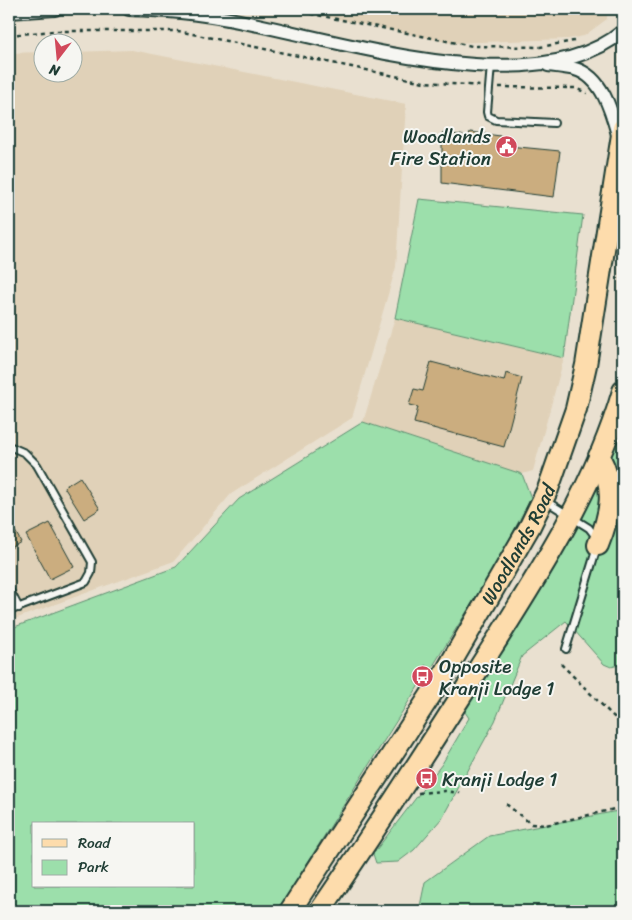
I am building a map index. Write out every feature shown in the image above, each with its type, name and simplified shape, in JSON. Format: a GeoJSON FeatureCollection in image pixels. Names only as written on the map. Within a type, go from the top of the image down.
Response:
{"type":"FeatureCollection","features":[{"type":"Feature","properties":{"kind":"main road","name":"Woodlands Road"},"geometry":{"type":"LineString","coordinates":[[290,911],[445,673],[530,526],[543,499],[576,408],[586,365],[620,177],[622,136]]}},
{"type":"Feature","properties":{"kind":"main road","name":"Woodlands Road"},"geometry":{"type":"LineString","coordinates":[[320,911],[416,769],[516,610],[570,517],[599,456],[623,391]]}},
{"type":"Feature","properties":{"kind":"main road"},"geometry":{"type":"LineString","coordinates":[[598,545],[607,521],[611,498],[606,469],[599,456]]}},
{"type":"Feature","properties":{"kind":"street"},"geometry":{"type":"LineString","coordinates":[[9,12],[55,9]]}},
{"type":"Feature","properties":{"kind":"street"},"geometry":{"type":"LineString","coordinates":[[129,9],[222,13],[431,61],[491,65],[540,64],[576,69],[598,85],[622,136]]}},
{"type":"Feature","properties":{"kind":"street"},"geometry":{"type":"LineString","coordinates":[[540,64],[596,50],[610,43],[623,31]]}},
{"type":"Feature","properties":{"kind":"lane"},"geometry":{"type":"LineString","coordinates":[[491,65],[488,116],[496,120],[554,123]]}},
{"type":"Feature","properties":{"kind":"lane"},"geometry":{"type":"LineString","coordinates":[[9,446],[24,453],[37,465],[92,562],[91,572],[86,582],[9,611]]}},
{"type":"Feature","properties":{"kind":"lane"},"geometry":{"type":"LineString","coordinates":[[543,499],[594,532],[598,545],[566,649]]}},
{"type":"Feature","properties":{"kind":"lane"},"geometry":{"type":"LineString","coordinates":[[9,588],[20,608]]}},
{"type":"Feature","properties":{"kind":"path"},"geometry":{"type":"LineString","coordinates":[[287,9],[472,46],[540,47],[581,39]]}},
{"type":"Feature","properties":{"kind":"path"},"geometry":{"type":"LineString","coordinates":[[9,35],[54,31],[178,31],[424,82],[489,87],[575,88],[592,95]]}},
{"type":"Feature","properties":{"kind":"path"},"geometry":{"type":"LineString","coordinates":[[560,664],[623,726]]}},
{"type":"Feature","properties":{"kind":"path"},"geometry":{"type":"LineString","coordinates":[[422,793],[445,791],[460,793]]}},
{"type":"Feature","properties":{"kind":"path"},"geometry":{"type":"LineString","coordinates":[[506,804],[531,824],[546,825],[623,807]]}},
{"type":"Feature","properties":{"kind":"shaded area"},"geometry":{"type":"Polygon","coordinates":[[[291,9],[607,9],[607,19],[584,36],[568,39],[451,43],[291,9]]]}},
{"type":"Feature","properties":{"kind":"shaded area"},"geometry":{"type":"Polygon","coordinates":[[[132,50],[406,104],[396,267],[352,418],[231,494],[174,561],[9,621],[9,53],[32,52],[32,82],[82,82],[82,52],[132,50]]]}},
{"type":"Feature","properties":{"kind":"shaded area"},"geometry":{"type":"Polygon","coordinates":[[[395,318],[564,358],[533,471],[522,474],[363,422],[395,318]]]}},
{"type":"Feature","properties":{"kind":"green space"},"geometry":{"type":"Polygon","coordinates":[[[419,199],[583,215],[564,358],[395,318],[419,199]]]}},
{"type":"Feature","properties":{"kind":"green space"},"geometry":{"type":"Polygon","coordinates":[[[363,422],[522,474],[531,498],[497,563],[431,669],[425,665],[415,682],[419,685],[276,911],[9,911],[9,629],[176,567],[239,499],[363,422]]]}},
{"type":"Feature","properties":{"kind":"green space"},"geometry":{"type":"Polygon","coordinates":[[[611,438],[623,445],[623,664],[611,667],[604,664],[566,621],[522,656],[495,721],[442,818],[414,850],[398,862],[376,863],[373,854],[442,764],[469,718],[463,709],[611,438]]]}},
{"type":"Feature","properties":{"kind":"green space"},"geometry":{"type":"Polygon","coordinates":[[[623,810],[623,911],[419,911],[425,882],[489,836],[623,810]]]}},
{"type":"Feature","properties":{"kind":"building"},"geometry":{"type":"Polygon","coordinates":[[[470,132],[508,137],[508,146],[560,151],[554,197],[442,183],[442,133],[469,136],[470,132]]]}},
{"type":"Feature","properties":{"kind":"building"},"geometry":{"type":"Polygon","coordinates":[[[431,362],[504,381],[506,373],[522,378],[504,447],[414,423],[418,407],[409,405],[414,389],[423,391],[431,362]]]}},
{"type":"Feature","properties":{"kind":"building"},"geometry":{"type":"Polygon","coordinates":[[[80,477],[100,509],[84,519],[64,487],[80,477]]]}},
{"type":"Feature","properties":{"kind":"building"},"geometry":{"type":"Polygon","coordinates":[[[9,520],[21,542],[9,549],[9,520]]]}},
{"type":"Feature","properties":{"kind":"building"},"geometry":{"type":"Polygon","coordinates":[[[50,523],[74,567],[50,579],[26,535],[50,523]]]}},
{"type":"Feature","properties":{"kind":"place","name":"Woodlands Fire Station"},"geometry":{"type":"Point","coordinates":[507,147]}},
{"type":"Feature","properties":{"kind":"place","name":"Opposite Kranji Lodge 1"},"geometry":{"type":"Point","coordinates":[423,677]}},
{"type":"Feature","properties":{"kind":"place","name":"Kranji Lodge 1"},"geometry":{"type":"Point","coordinates":[426,779]}}]}
